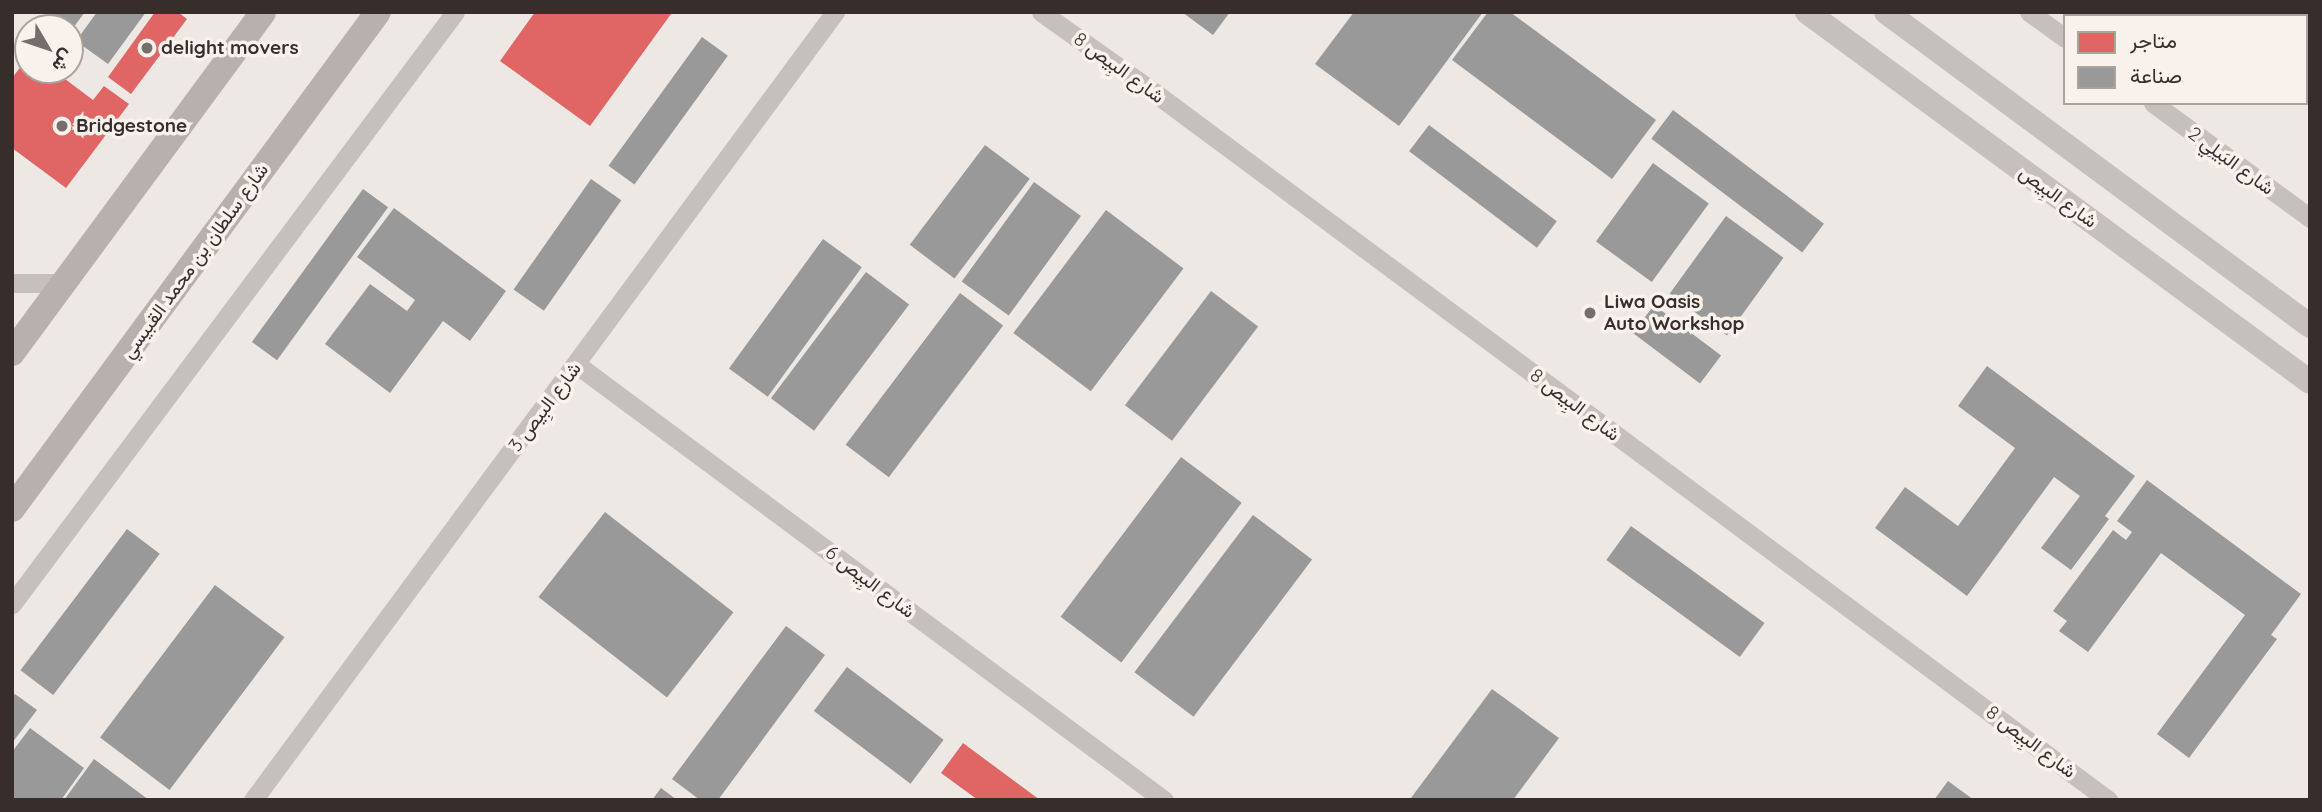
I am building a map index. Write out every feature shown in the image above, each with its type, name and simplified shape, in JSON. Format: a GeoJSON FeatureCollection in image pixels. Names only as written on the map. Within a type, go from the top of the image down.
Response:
{"type":"FeatureCollection","features":[{"type":"Feature","properties":{"kind":"main road"},"geometry":{"type":"LineString","coordinates":[[14,342],[64,283],[264,12]]}},
{"type":"Feature","properties":{"kind":"main road","name":"شارع سلطان بن محمد القبيسي"},"geometry":{"type":"LineString","coordinates":[[12,509],[378,12]]}},
{"type":"Feature","properties":{"kind":"street"},"geometry":{"type":"LineString","coordinates":[[12,604],[455,12]]}},
{"type":"Feature","properties":{"kind":"street","name":"شارع البِيص 3"},"geometry":{"type":"LineString","coordinates":[[253,800],[835,12]]}},
{"type":"Feature","properties":{"kind":"street","name":"شارع البِيص 8"},"geometry":{"type":"LineString","coordinates":[[1041,12],[2108,800]]}},
{"type":"Feature","properties":{"kind":"street","name":"شارع البِيص"},"geometry":{"type":"LineString","coordinates":[[1807,12],[2310,382]]}},
{"type":"Feature","properties":{"kind":"street"},"geometry":{"type":"LineString","coordinates":[[1886,12],[2310,326]]}},
{"type":"Feature","properties":{"kind":"street"},"geometry":{"type":"LineString","coordinates":[[2029,12],[2063,37]]}},
{"type":"Feature","properties":{"kind":"street","name":"شارع البَيلِي 2"},"geometry":{"type":"LineString","coordinates":[[2156,105],[2310,218]]}},
{"type":"Feature","properties":{"kind":"street"},"geometry":{"type":"LineString","coordinates":[[12,283],[64,283]]}},
{"type":"Feature","properties":{"kind":"street","name":"شارع البِيص 6"},"geometry":{"type":"LineString","coordinates":[[576,364],[1164,800]]}},
{"type":"Feature","properties":{"kind":"building: متاجر"},"geometry":{"type":"Polygon","coordinates":[[[155,12],[178,12],[187,19],[131,94],[108,77],[155,12]]]}},
{"type":"Feature","properties":{"kind":"building: متاجر"},"geometry":{"type":"Polygon","coordinates":[[[535,12],[671,14],[590,126],[500,61],[535,12]]]}},
{"type":"Feature","properties":{"kind":"building: متاجر","name":"Bridgestone"},"geometry":{"type":"Polygon","coordinates":[[[14,75],[14,84],[72,84],[93,100],[104,86],[129,104],[66,188],[12,148],[14,75]]]}},
{"type":"Feature","properties":{"kind":"building: متاجر"},"geometry":{"type":"Polygon","coordinates":[[[963,743],[1040,800],[978,800],[941,773],[963,743]]]}},
{"type":"Feature","properties":{"kind":"building: صناعة"},"geometry":{"type":"Polygon","coordinates":[[[53,12],[85,12],[84,14],[52,14],[53,12]]]}},
{"type":"Feature","properties":{"kind":"building: صناعة"},"geometry":{"type":"Polygon","coordinates":[[[97,12],[146,12],[108,64],[84,47],[84,30],[97,12]]]}},
{"type":"Feature","properties":{"kind":"building: صناعة"},"geometry":{"type":"Polygon","coordinates":[[[1182,12],[1230,12],[1213,35],[1182,12]]]}},
{"type":"Feature","properties":{"kind":"building: صناعة"},"geometry":{"type":"Polygon","coordinates":[[[1354,12],[1483,12],[1399,126],[1315,64],[1354,12]]]}},
{"type":"Feature","properties":{"kind":"building: صناعة"},"geometry":{"type":"Polygon","coordinates":[[[1488,12],[1510,12],[1656,120],[1612,179],[1452,60],[1488,12]]]}},
{"type":"Feature","properties":{"kind":"building: صناعة"},"geometry":{"type":"Polygon","coordinates":[[[2310,12],[2308,92],[2308,14],[2228,14],[2310,12]]]}},
{"type":"Feature","properties":{"kind":"building: صناعة"},"geometry":{"type":"Polygon","coordinates":[[[702,37],[728,56],[634,184],[609,166],[702,37]]]}},
{"type":"Feature","properties":{"kind":"building: صناعة"},"geometry":{"type":"Polygon","coordinates":[[[1673,110],[1824,224],[1802,252],[1651,139],[1673,110]]]}},
{"type":"Feature","properties":{"kind":"building: صناعة"},"geometry":{"type":"Polygon","coordinates":[[[1429,125],[1557,221],[1537,248],[1409,151],[1429,125]]]}},
{"type":"Feature","properties":{"kind":"building: صناعة"},"geometry":{"type":"Polygon","coordinates":[[[985,145],[1030,179],[954,279],[910,245],[985,145]]]}},
{"type":"Feature","properties":{"kind":"building: صناعة"},"geometry":{"type":"Polygon","coordinates":[[[1653,163],[1709,204],[1652,282],[1596,241],[1653,163]]]}},
{"type":"Feature","properties":{"kind":"building: صناعة"},"geometry":{"type":"Polygon","coordinates":[[[591,179],[621,200],[544,311],[514,290],[591,179]]]}},
{"type":"Feature","properties":{"kind":"building: صناعة"},"geometry":{"type":"Polygon","coordinates":[[[1034,182],[1081,216],[1009,316],[962,282],[1034,182]]]}},
{"type":"Feature","properties":{"kind":"building: صناعة"},"geometry":{"type":"Polygon","coordinates":[[[363,189],[388,207],[277,360],[252,342],[363,189]]]}},
{"type":"Feature","properties":{"kind":"building: صناعة"},"geometry":{"type":"Polygon","coordinates":[[[394,208],[506,291],[470,341],[443,321],[390,393],[325,344],[370,284],[407,311],[415,300],[357,257],[394,208]]]}},
{"type":"Feature","properties":{"kind":"building: صناعة"},"geometry":{"type":"Polygon","coordinates":[[[1106,210],[1183,268],[1091,391],[1013,333],[1106,210]]]}},
{"type":"Feature","properties":{"kind":"building: صناعة"},"geometry":{"type":"Polygon","coordinates":[[[1726,216],[1783,258],[1727,335],[1670,294],[1726,216]]]}},
{"type":"Feature","properties":{"kind":"building: صناعة"},"geometry":{"type":"Polygon","coordinates":[[[823,239],[862,267],[768,397],[729,368],[823,239]]]}},
{"type":"Feature","properties":{"kind":"building: صناعة"},"geometry":{"type":"Polygon","coordinates":[[[866,272],[909,304],[814,431],[771,398],[866,272]]]}},
{"type":"Feature","properties":{"kind":"building: صناعة"},"geometry":{"type":"Polygon","coordinates":[[[1211,291],[1258,327],[1172,441],[1125,405],[1211,291]]]}},
{"type":"Feature","properties":{"kind":"building: صناعة"},"geometry":{"type":"Polygon","coordinates":[[[960,293],[1003,325],[889,477],[846,445],[960,293]]]}},
{"type":"Feature","properties":{"kind":"building: صناعة"},"geometry":{"type":"Polygon","coordinates":[[[1654,305],[1721,356],[1700,384],[1633,333],[1654,305]]]}},
{"type":"Feature","properties":{"kind":"building: صناعة"},"geometry":{"type":"Polygon","coordinates":[[[1987,366],[2135,476],[2105,516],[2109,519],[2071,570],[2041,548],[2080,496],[2054,477],[1967,596],[1875,528],[1905,487],[1958,526],[2015,448],[1958,406],[1987,366]]]}},
{"type":"Feature","properties":{"kind":"building: صناعة"},"geometry":{"type":"Polygon","coordinates":[[[1181,457],[1242,503],[1121,662],[1061,617],[1181,457]]]}},
{"type":"Feature","properties":{"kind":"building: صناعة"},"geometry":{"type":"Polygon","coordinates":[[[2147,480],[2301,594],[2271,635],[2277,639],[2189,758],[2157,734],[2245,615],[2161,553],[2088,652],[2059,631],[2067,621],[2053,611],[2113,530],[2126,540],[2132,532],[2117,521],[2147,480]]]}},
{"type":"Feature","properties":{"kind":"building: صناعة"},"geometry":{"type":"Polygon","coordinates":[[[605,512],[733,612],[667,697],[539,597],[605,512]]]}},
{"type":"Feature","properties":{"kind":"building: صناعة"},"geometry":{"type":"Polygon","coordinates":[[[1253,515],[1312,560],[1194,717],[1134,672],[1253,515]]]}},
{"type":"Feature","properties":{"kind":"building: صناعة"},"geometry":{"type":"Polygon","coordinates":[[[1631,526],[1764,623],[1740,657],[1606,560],[1631,526]]]}},
{"type":"Feature","properties":{"kind":"building: صناعة"},"geometry":{"type":"Polygon","coordinates":[[[127,529],[160,554],[53,695],[20,670],[127,529]]]}},
{"type":"Feature","properties":{"kind":"building: صناعة"},"geometry":{"type":"Polygon","coordinates":[[[215,585],[284,637],[170,790],[100,738],[215,585]]]}},
{"type":"Feature","properties":{"kind":"building: صناعة"},"geometry":{"type":"Polygon","coordinates":[[[786,626],[825,655],[718,800],[700,800],[672,779],[786,626]]]}},
{"type":"Feature","properties":{"kind":"building: صناعة"},"geometry":{"type":"Polygon","coordinates":[[[847,667],[944,740],[911,784],[814,711],[847,667]]]}},
{"type":"Feature","properties":{"kind":"building: صناعة"},"geometry":{"type":"Polygon","coordinates":[[[1492,689],[1559,738],[1513,800],[1411,798],[1492,689]]]}},
{"type":"Feature","properties":{"kind":"building: صناعة"},"geometry":{"type":"Polygon","coordinates":[[[15,694],[37,710],[12,743],[12,697],[15,694]]]}},
{"type":"Feature","properties":{"kind":"building: صناعة"},"geometry":{"type":"Polygon","coordinates":[[[30,728],[84,768],[61,800],[12,800],[12,752],[30,728]]]}},
{"type":"Feature","properties":{"kind":"building: صناعة"},"geometry":{"type":"Polygon","coordinates":[[[94,759],[149,800],[64,800],[94,759]]]}},
{"type":"Feature","properties":{"kind":"building: صناعة"},"geometry":{"type":"Polygon","coordinates":[[[1948,781],[1974,800],[1934,800],[1948,781]]]}},
{"type":"Feature","properties":{"kind":"building: صناعة"},"geometry":{"type":"Polygon","coordinates":[[[661,788],[677,800],[652,800],[661,788]]]}},
{"type":"Feature","properties":{"kind":"place","name":"delight movers"},"geometry":{"type":"Point","coordinates":[147,48]}},
{"type":"Feature","properties":{"kind":"place","name":"Bridgestone"},"geometry":{"type":"Point","coordinates":[62,126]}},
{"type":"Feature","properties":{"kind":"place","name":"Liwa Oasis Auto Workshop"},"geometry":{"type":"Point","coordinates":[1590,313]}}]}
